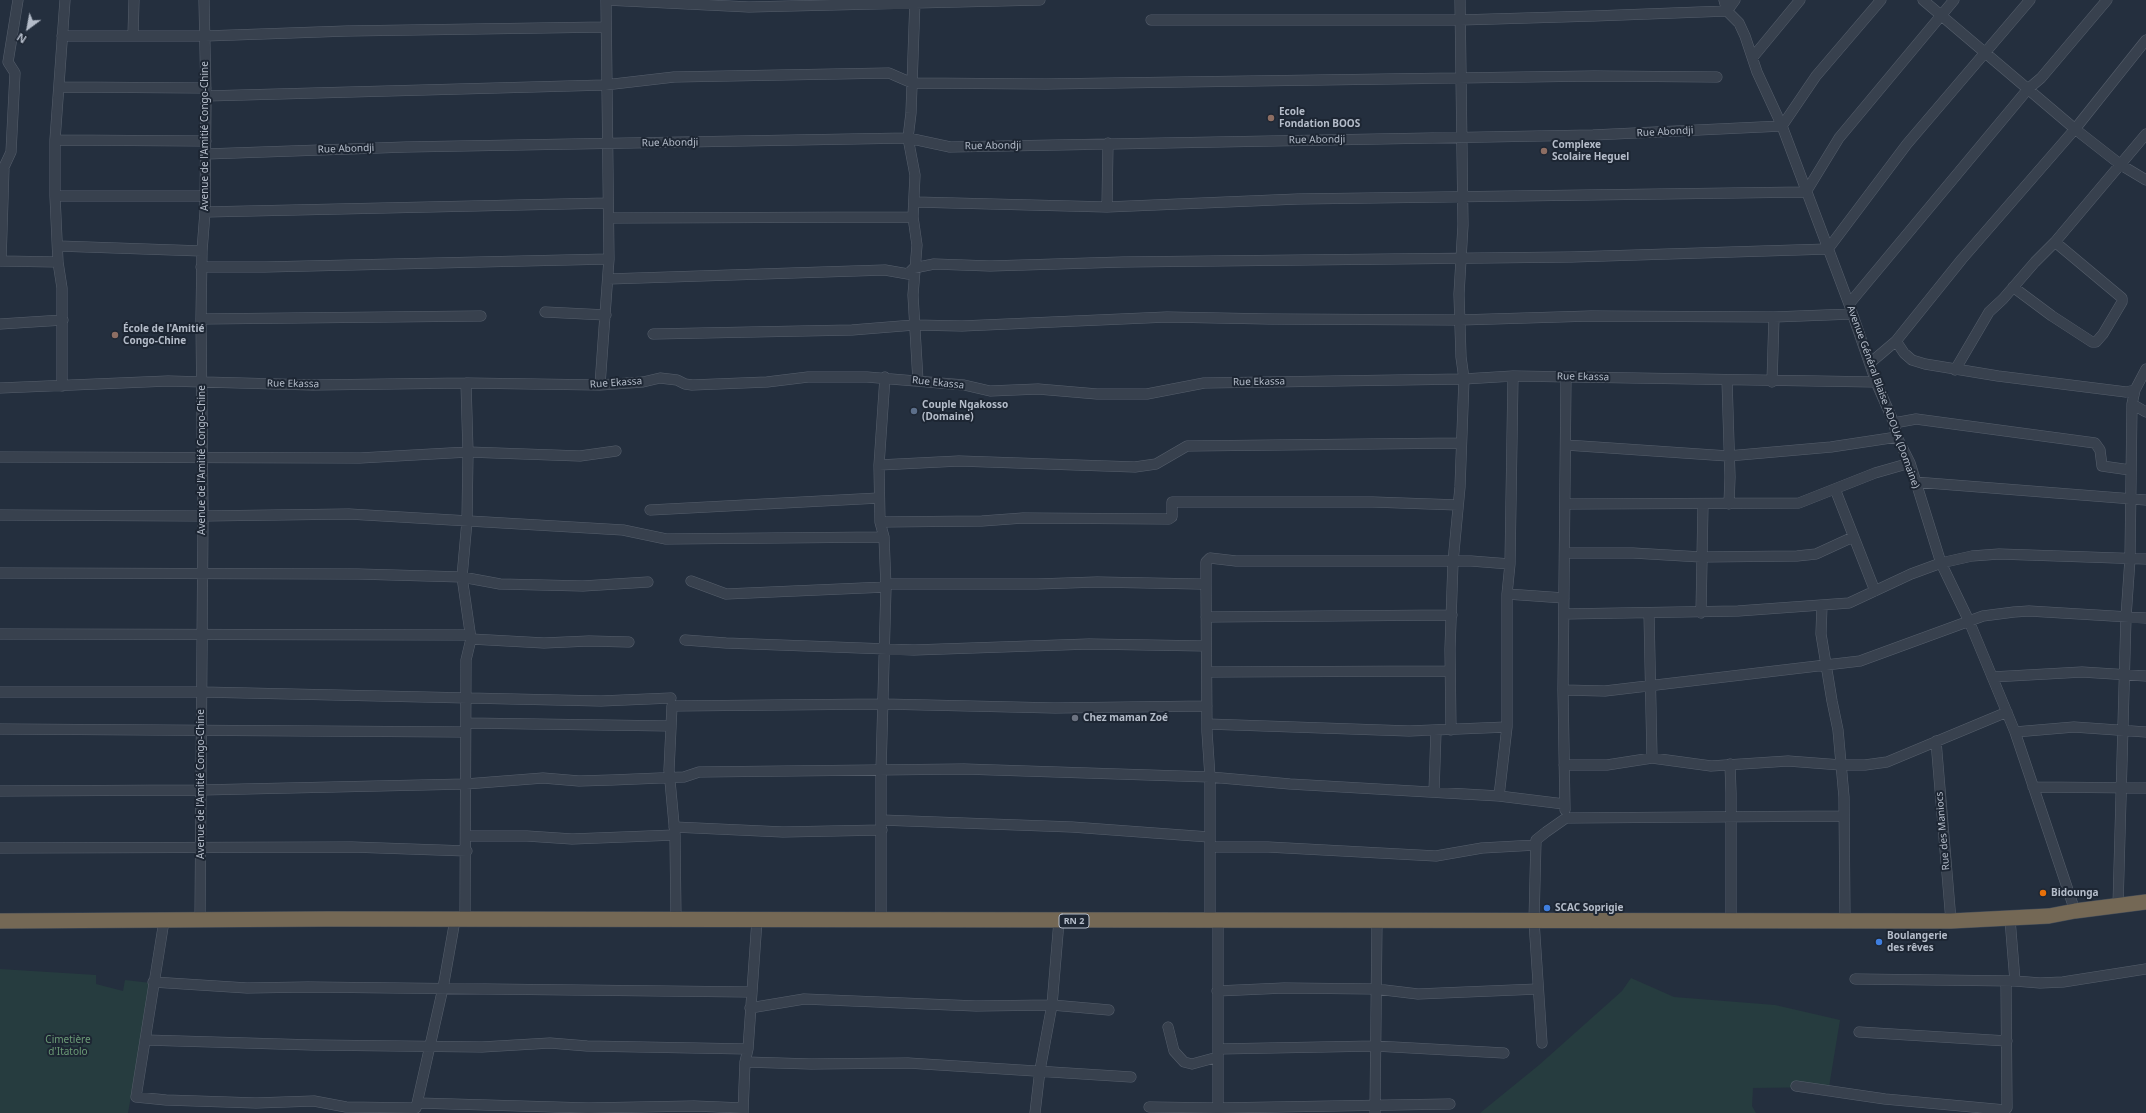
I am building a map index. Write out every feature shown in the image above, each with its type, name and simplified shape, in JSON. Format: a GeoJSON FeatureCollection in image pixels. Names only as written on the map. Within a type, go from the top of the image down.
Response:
{"type":"FeatureCollection","features":[{"type":"Feature","properties":{"kind":"highway","name":"RN 2"},"geometry":{"type":"LineString","coordinates":[[0,921],[1951,921],[2049,916],[2075,911],[2146,902]]}},
{"type":"Feature","properties":{"kind":"street"},"geometry":{"type":"LineString","coordinates":[[18,0],[8,62],[15,73],[11,152],[4,167],[0,261],[58,262]]}},
{"type":"Feature","properties":{"kind":"street"},"geometry":{"type":"LineString","coordinates":[[62,386],[62,288],[58,262],[55,196],[56,140],[65,0]]}},
{"type":"Feature","properties":{"kind":"street"},"geometry":{"type":"LineString","coordinates":[[133,36],[134,0]]}},
{"type":"Feature","properties":{"kind":"street","name":"Avenue de l'Amitié Congo-Chine"},"geometry":{"type":"LineString","coordinates":[[200,920],[203,516],[200,319],[206,154],[204,0]]}},
{"type":"Feature","properties":{"kind":"street"},"geometry":{"type":"LineString","coordinates":[[600,385],[608,279],[605,85],[606,0],[749,7],[915,1],[998,2],[1040,0]]}},
{"type":"Feature","properties":{"kind":"street"},"geometry":{"type":"LineString","coordinates":[[1451,730],[1450,671],[1453,562],[1458,505],[1464,379],[1461,357],[1460,320],[1462,137],[1460,0]]}},
{"type":"Feature","properties":{"kind":"street","name":"Avenue Général Blaise ADOUA (Domaine)"},"geometry":{"type":"LineString","coordinates":[[1724,0],[1727,11],[1739,23],[1782,126],[1851,309],[1876,382],[1894,423],[1897,437],[1910,463],[1941,563],[1969,621],[2015,732],[2075,911]]}},
{"type":"Feature","properties":{"kind":"street"},"geometry":{"type":"LineString","coordinates":[[1151,20],[1460,20],[1727,11],[1735,0]]}},
{"type":"Feature","properties":{"kind":"street"},"geometry":{"type":"LineString","coordinates":[[1753,57],[1800,0]]}},
{"type":"Feature","properties":{"kind":"street"},"geometry":{"type":"LineString","coordinates":[[1782,126],[1816,76],[1881,0]]}},
{"type":"Feature","properties":{"kind":"street"},"geometry":{"type":"LineString","coordinates":[[1922,0],[2075,129],[2121,165],[2146,180]]}},
{"type":"Feature","properties":{"kind":"street"},"geometry":{"type":"LineString","coordinates":[[915,202],[1107,207],[1298,199],[1462,198],[1806,192],[1839,138],[1954,0]]}},
{"type":"Feature","properties":{"kind":"street"},"geometry":{"type":"LineString","coordinates":[[608,279],[885,270],[908,274],[914,268],[934,264],[990,266],[1123,262],[1461,258],[1828,249],[1907,144],[2030,0]]}},
{"type":"Feature","properties":{"kind":"street"},"geometry":{"type":"LineString","coordinates":[[653,334],[852,330],[914,325],[962,326],[1168,317],[1460,320],[1591,316],[1774,317],[1851,309],[2028,89],[2041,78],[2107,0]]}},
{"type":"Feature","properties":{"kind":"street"},"geometry":{"type":"LineString","coordinates":[[915,1],[908,138],[915,175],[915,202],[913,217],[917,245],[914,268],[914,325],[918,381]]}},
{"type":"Feature","properties":{"kind":"street"},"geometry":{"type":"LineString","coordinates":[[62,36],[205,36],[347,31],[606,27]]}},
{"type":"Feature","properties":{"kind":"street"},"geometry":{"type":"LineString","coordinates":[[1870,363],[1896,341],[1962,259],[2075,129],[2146,40]]}},
{"type":"Feature","properties":{"kind":"street"},"geometry":{"type":"LineString","coordinates":[[60,87],[206,92],[605,85],[674,77],[889,73],[912,83],[1194,83],[1594,76],[1717,77]]}},
{"type":"Feature","properties":{"kind":"street","name":"Rue Abondji"},"geometry":{"type":"LineString","coordinates":[[206,154],[406,147],[908,138],[950,147],[1593,135],[1782,126]]}},
{"type":"Feature","properties":{"kind":"street"},"geometry":{"type":"LineString","coordinates":[[1955,370],[1990,312],[2055,242],[2146,134]]}},
{"type":"Feature","properties":{"kind":"street"},"geometry":{"type":"LineString","coordinates":[[56,140],[206,141]]}},
{"type":"Feature","properties":{"kind":"street"},"geometry":{"type":"LineString","coordinates":[[1107,207],[1108,143]]}},
{"type":"Feature","properties":{"kind":"street"},"geometry":{"type":"LineString","coordinates":[[55,196],[205,196]]}},
{"type":"Feature","properties":{"kind":"street"},"geometry":{"type":"LineString","coordinates":[[205,212],[608,203]]}},
{"type":"Feature","properties":{"kind":"street"},"geometry":{"type":"LineString","coordinates":[[608,218],[913,217]]}},
{"type":"Feature","properties":{"kind":"street"},"geometry":{"type":"LineString","coordinates":[[2014,287],[2052,316],[2092,342],[2096,342],[2103,334],[2122,302],[2122,298],[2055,242]]}},
{"type":"Feature","properties":{"kind":"street"},"geometry":{"type":"LineString","coordinates":[[58,246],[202,251]]}},
{"type":"Feature","properties":{"kind":"street"},"geometry":{"type":"LineString","coordinates":[[202,267],[265,267],[608,259]]}},
{"type":"Feature","properties":{"kind":"street"},"geometry":{"type":"LineString","coordinates":[[545,312],[606,315]]}},
{"type":"Feature","properties":{"kind":"street"},"geometry":{"type":"LineString","coordinates":[[200,319],[481,316]]}},
{"type":"Feature","properties":{"kind":"street"},"geometry":{"type":"LineString","coordinates":[[1772,382],[1774,317]]}},
{"type":"Feature","properties":{"kind":"street"},"geometry":{"type":"LineString","coordinates":[[0,324],[63,320]]}},
{"type":"Feature","properties":{"kind":"street"},"geometry":{"type":"LineString","coordinates":[[1896,341],[1904,353],[1912,360],[1955,370],[2126,392],[2135,390]]}},
{"type":"Feature","properties":{"kind":"street"},"geometry":{"type":"LineString","coordinates":[[2118,906],[2126,617],[2130,559],[2132,404],[2135,390],[2146,369]]}},
{"type":"Feature","properties":{"kind":"street"},"geometry":{"type":"LineString","coordinates":[[1499,796],[1507,727],[1506,594],[1510,564],[1513,376]]}},
{"type":"Feature","properties":{"kind":"street","name":"Rue Ekassa"},"geometry":{"type":"LineString","coordinates":[[0,388],[202,382],[313,385],[466,383],[600,385],[635,383],[660,378],[677,380],[685,384],[692,385],[767,382],[808,377],[885,377],[964,385],[990,391],[1038,389],[1097,394],[1147,394],[1204,383],[1464,379],[1513,376],[1772,382],[1876,382]]}},
{"type":"Feature","properties":{"kind":"street"},"geometry":{"type":"LineString","coordinates":[[881,921],[881,771],[885,650],[885,585],[884,537],[880,522],[879,465],[885,377]]}},
{"type":"Feature","properties":{"kind":"street"},"geometry":{"type":"LineString","coordinates":[[1566,377],[1563,690],[1564,804],[1566,818]]}},
{"type":"Feature","properties":{"kind":"street"},"geometry":{"type":"LineString","coordinates":[[1726,380],[1730,477],[1729,504]]}},
{"type":"Feature","properties":{"kind":"street"},"geometry":{"type":"LineString","coordinates":[[417,1108],[430,1044],[460,920],[467,836],[466,660],[470,637],[462,577],[467,521],[468,452],[466,383]]}},
{"type":"Feature","properties":{"kind":"street"},"geometry":{"type":"LineString","coordinates":[[2132,404],[2146,412]]}},
{"type":"Feature","properties":{"kind":"street"},"geometry":{"type":"LineString","coordinates":[[1894,423],[1916,419],[2095,443],[2100,450],[2102,466],[2130,470]]}},
{"type":"Feature","properties":{"kind":"street"},"geometry":{"type":"LineString","coordinates":[[1566,445],[1728,456],[1831,447],[1897,437]]}},
{"type":"Feature","properties":{"kind":"street"},"geometry":{"type":"LineString","coordinates":[[879,465],[981,462],[1135,466],[1156,464],[1187,446],[1461,443]]}},
{"type":"Feature","properties":{"kind":"street"},"geometry":{"type":"LineString","coordinates":[[0,457],[360,458],[468,452],[580,456],[616,451]]}},
{"type":"Feature","properties":{"kind":"street"},"geometry":{"type":"LineString","coordinates":[[1565,504],[1799,503],[1875,473],[1910,463]]}},
{"type":"Feature","properties":{"kind":"street"},"geometry":{"type":"LineString","coordinates":[[1915,482],[2130,500],[2146,500]]}},
{"type":"Feature","properties":{"kind":"street"},"geometry":{"type":"LineString","coordinates":[[1835,489],[1875,591]]}},
{"type":"Feature","properties":{"kind":"street"},"geometry":{"type":"LineString","coordinates":[[650,510],[879,498]]}},
{"type":"Feature","properties":{"kind":"street"},"geometry":{"type":"LineString","coordinates":[[880,522],[982,521],[1023,518],[1169,520],[1172,517],[1172,502],[1373,502],[1458,505]]}},
{"type":"Feature","properties":{"kind":"street"},"geometry":{"type":"LineString","coordinates":[[1701,613],[1701,558],[1704,504]]}},
{"type":"Feature","properties":{"kind":"street"},"geometry":{"type":"LineString","coordinates":[[0,515],[203,516],[349,514],[623,530],[666,539],[884,537]]}},
{"type":"Feature","properties":{"kind":"street"},"geometry":{"type":"LineString","coordinates":[[1565,553],[1633,553],[1701,558],[1808,555],[1826,550],[1854,537]]}},
{"type":"Feature","properties":{"kind":"street"},"geometry":{"type":"LineString","coordinates":[[1564,614],[1701,613],[1849,603],[1941,563],[1972,556],[1999,554],[2146,560]]}},
{"type":"Feature","properties":{"kind":"street"},"geometry":{"type":"LineString","coordinates":[[1218,1111],[1217,991],[1210,842],[1210,777],[1207,724],[1208,672],[1206,646],[1206,562],[1210,558],[1236,561],[1471,561],[1510,564]]}},
{"type":"Feature","properties":{"kind":"street"},"geometry":{"type":"LineString","coordinates":[[0,573],[202,575],[358,574],[462,577],[507,584],[582,586],[648,582]]}},
{"type":"Feature","properties":{"kind":"street"},"geometry":{"type":"LineString","coordinates":[[690,581],[726,594],[885,585],[1097,582],[1206,584]]}},
{"type":"Feature","properties":{"kind":"street"},"geometry":{"type":"LineString","coordinates":[[1506,594],[1564,598]]}},
{"type":"Feature","properties":{"kind":"street"},"geometry":{"type":"LineString","coordinates":[[1822,605],[1822,634],[1838,730],[1841,765],[1844,920]]}},
{"type":"Feature","properties":{"kind":"street"},"geometry":{"type":"LineString","coordinates":[[1563,690],[1605,691],[1860,661],[1983,616],[2029,611],[2146,618]]}},
{"type":"Feature","properties":{"kind":"street"},"geometry":{"type":"LineString","coordinates":[[1649,613],[1649,686],[1652,758]]}},
{"type":"Feature","properties":{"kind":"street"},"geometry":{"type":"LineString","coordinates":[[1206,617],[1452,615]]}},
{"type":"Feature","properties":{"kind":"street"},"geometry":{"type":"LineString","coordinates":[[0,634],[202,633],[470,637],[544,643],[629,642]]}},
{"type":"Feature","properties":{"kind":"street"},"geometry":{"type":"LineString","coordinates":[[686,640],[885,650],[1096,644],[1206,646]]}},
{"type":"Feature","properties":{"kind":"street"},"geometry":{"type":"LineString","coordinates":[[1208,672],[1450,671]]}},
{"type":"Feature","properties":{"kind":"street"},"geometry":{"type":"LineString","coordinates":[[1992,677],[2082,672],[2146,676]]}},
{"type":"Feature","properties":{"kind":"street"},"geometry":{"type":"LineString","coordinates":[[0,692],[202,692],[600,701],[660,700],[671,698]]}},
{"type":"Feature","properties":{"kind":"street"},"geometry":{"type":"LineString","coordinates":[[676,920],[674,831],[669,770],[672,706],[883,704],[1055,708],[1207,706]]}},
{"type":"Feature","properties":{"kind":"street"},"geometry":{"type":"LineString","coordinates":[[1564,765],[1607,765],[1652,758],[1711,766],[1788,761],[1841,765],[1887,762],[2007,712]]}},
{"type":"Feature","properties":{"kind":"street"},"geometry":{"type":"LineString","coordinates":[[1207,724],[1436,731],[1507,727]]}},
{"type":"Feature","properties":{"kind":"street"},"geometry":{"type":"LineString","coordinates":[[0,729],[202,730],[671,726]]}},
{"type":"Feature","properties":{"kind":"street"},"geometry":{"type":"LineString","coordinates":[[2015,732],[2074,727],[2146,732]]}},
{"type":"Feature","properties":{"kind":"street"},"geometry":{"type":"LineString","coordinates":[[1434,792],[1436,731]]}},
{"type":"Feature","properties":{"kind":"street","name":"Rue des Maniocs"},"geometry":{"type":"LineString","coordinates":[[1936,741],[1951,921]]}},
{"type":"Feature","properties":{"kind":"street"},"geometry":{"type":"LineString","coordinates":[[1730,764],[1731,922]]}},
{"type":"Feature","properties":{"kind":"street"},"geometry":{"type":"LineString","coordinates":[[0,791],[201,790],[466,784],[543,778],[579,781],[684,777],[699,772],[964,769],[1210,777],[1290,784],[1499,796],[1564,804]]}},
{"type":"Feature","properties":{"kind":"street"},"geometry":{"type":"LineString","coordinates":[[2034,787],[2146,788]]}},
{"type":"Feature","properties":{"kind":"street"},"geometry":{"type":"LineString","coordinates":[[1542,1043],[1534,921],[1536,845],[1538,838],[1566,818],[1843,816]]}},
{"type":"Feature","properties":{"kind":"street"},"geometry":{"type":"LineString","coordinates":[[467,836],[527,836],[572,839],[674,831],[783,832],[882,825],[1072,827],[1268,847],[1436,856],[1482,848],[1536,845]]}},
{"type":"Feature","properties":{"kind":"street"},"geometry":{"type":"LineString","coordinates":[[0,848],[352,847],[466,850]]}},
{"type":"Feature","properties":{"kind":"street"},"geometry":{"type":"LineString","coordinates":[[1796,1086],[1886,1099],[2005,1110],[2008,1108],[2007,1041],[2011,981],[2010,919]]}},
{"type":"Feature","properties":{"kind":"street"},"geometry":{"type":"LineString","coordinates":[[164,920],[136,1095],[140,1098],[261,1103],[314,1101],[346,1107],[586,1110],[694,1106],[743,1110],[745,1062],[748,1049],[757,920]]}},
{"type":"Feature","properties":{"kind":"street"},"geometry":{"type":"LineString","coordinates":[[1035,1113],[1040,1070],[1052,1005],[1059,921]]}},
{"type":"Feature","properties":{"kind":"street"},"geometry":{"type":"LineString","coordinates":[[1376,1109],[1375,1046],[1377,921]]}},
{"type":"Feature","properties":{"kind":"street"},"geometry":{"type":"LineString","coordinates":[[1855,979],[2011,981],[2040,983],[2062,982],[2146,969]]}},
{"type":"Feature","properties":{"kind":"street"},"geometry":{"type":"LineString","coordinates":[[153,982],[247,988],[443,988],[751,992]]}},
{"type":"Feature","properties":{"kind":"street"},"geometry":{"type":"LineString","coordinates":[[1217,991],[1284,988],[1376,989],[1418,994],[1538,989]]}},
{"type":"Feature","properties":{"kind":"street"},"geometry":{"type":"LineString","coordinates":[[750,1008],[804,999],[976,1006],[1052,1005],[1109,1010]]}},
{"type":"Feature","properties":{"kind":"street"},"geometry":{"type":"LineString","coordinates":[[1168,1028],[1174,1051],[1184,1062],[1192,1064],[1218,1053],[1375,1046],[1504,1054]]}},
{"type":"Feature","properties":{"kind":"street"},"geometry":{"type":"LineString","coordinates":[[1859,1032],[2007,1041]]}},
{"type":"Feature","properties":{"kind":"street"},"geometry":{"type":"LineString","coordinates":[[145,1040],[313,1045],[430,1044],[482,1046],[550,1043],[588,1046],[748,1049]]}},
{"type":"Feature","properties":{"kind":"street"},"geometry":{"type":"LineString","coordinates":[[745,1062],[811,1064],[908,1062],[1131,1077]]}},
{"type":"Feature","properties":{"kind":"street"},"geometry":{"type":"LineString","coordinates":[[1149,1107],[1218,1111],[1376,1109],[1450,1104]]}},
{"type":"Feature","properties":{"kind":"green space","name":"Cimetière d'Itatolo"},"geometry":{"type":"Polygon","coordinates":[[[0,969],[96,975],[96,984],[123,991],[125,980],[151,983],[128,1113],[0,1113],[0,969]]]}},
{"type":"Feature","properties":{"kind":"green space"},"geometry":{"type":"Polygon","coordinates":[[[1631,978],[1674,997],[1775,1005],[1840,1020],[1829,1087],[1753,1088],[1752,1106],[1756,1113],[1480,1113],[1539,1065],[1622,991],[1631,978]]]}},
{"type":"Feature","properties":{"kind":"place","name":"Ecole Fondation BOOS"},"geometry":{"type":"Point","coordinates":[1271,118]}},
{"type":"Feature","properties":{"kind":"place","name":"Complexe Scolaire Heguel"},"geometry":{"type":"Point","coordinates":[1544,151]}},
{"type":"Feature","properties":{"kind":"place","name":"École de l'Amitié Congo-Chine"},"geometry":{"type":"Point","coordinates":[115,335]}},
{"type":"Feature","properties":{"kind":"place","name":"Couple Ngakosso (Domaine)"},"geometry":{"type":"Point","coordinates":[914,411]}},
{"type":"Feature","properties":{"kind":"place","name":"Chez maman Zoé"},"geometry":{"type":"Point","coordinates":[1075,718]}},
{"type":"Feature","properties":{"kind":"place","name":"Bidounga"},"geometry":{"type":"Point","coordinates":[2043,893]}},
{"type":"Feature","properties":{"kind":"place","name":"SCAC Soprigie"},"geometry":{"type":"Point","coordinates":[1547,908]}},
{"type":"Feature","properties":{"kind":"place","name":"Boulangerie des rêves"},"geometry":{"type":"Point","coordinates":[1879,942]}}]}
